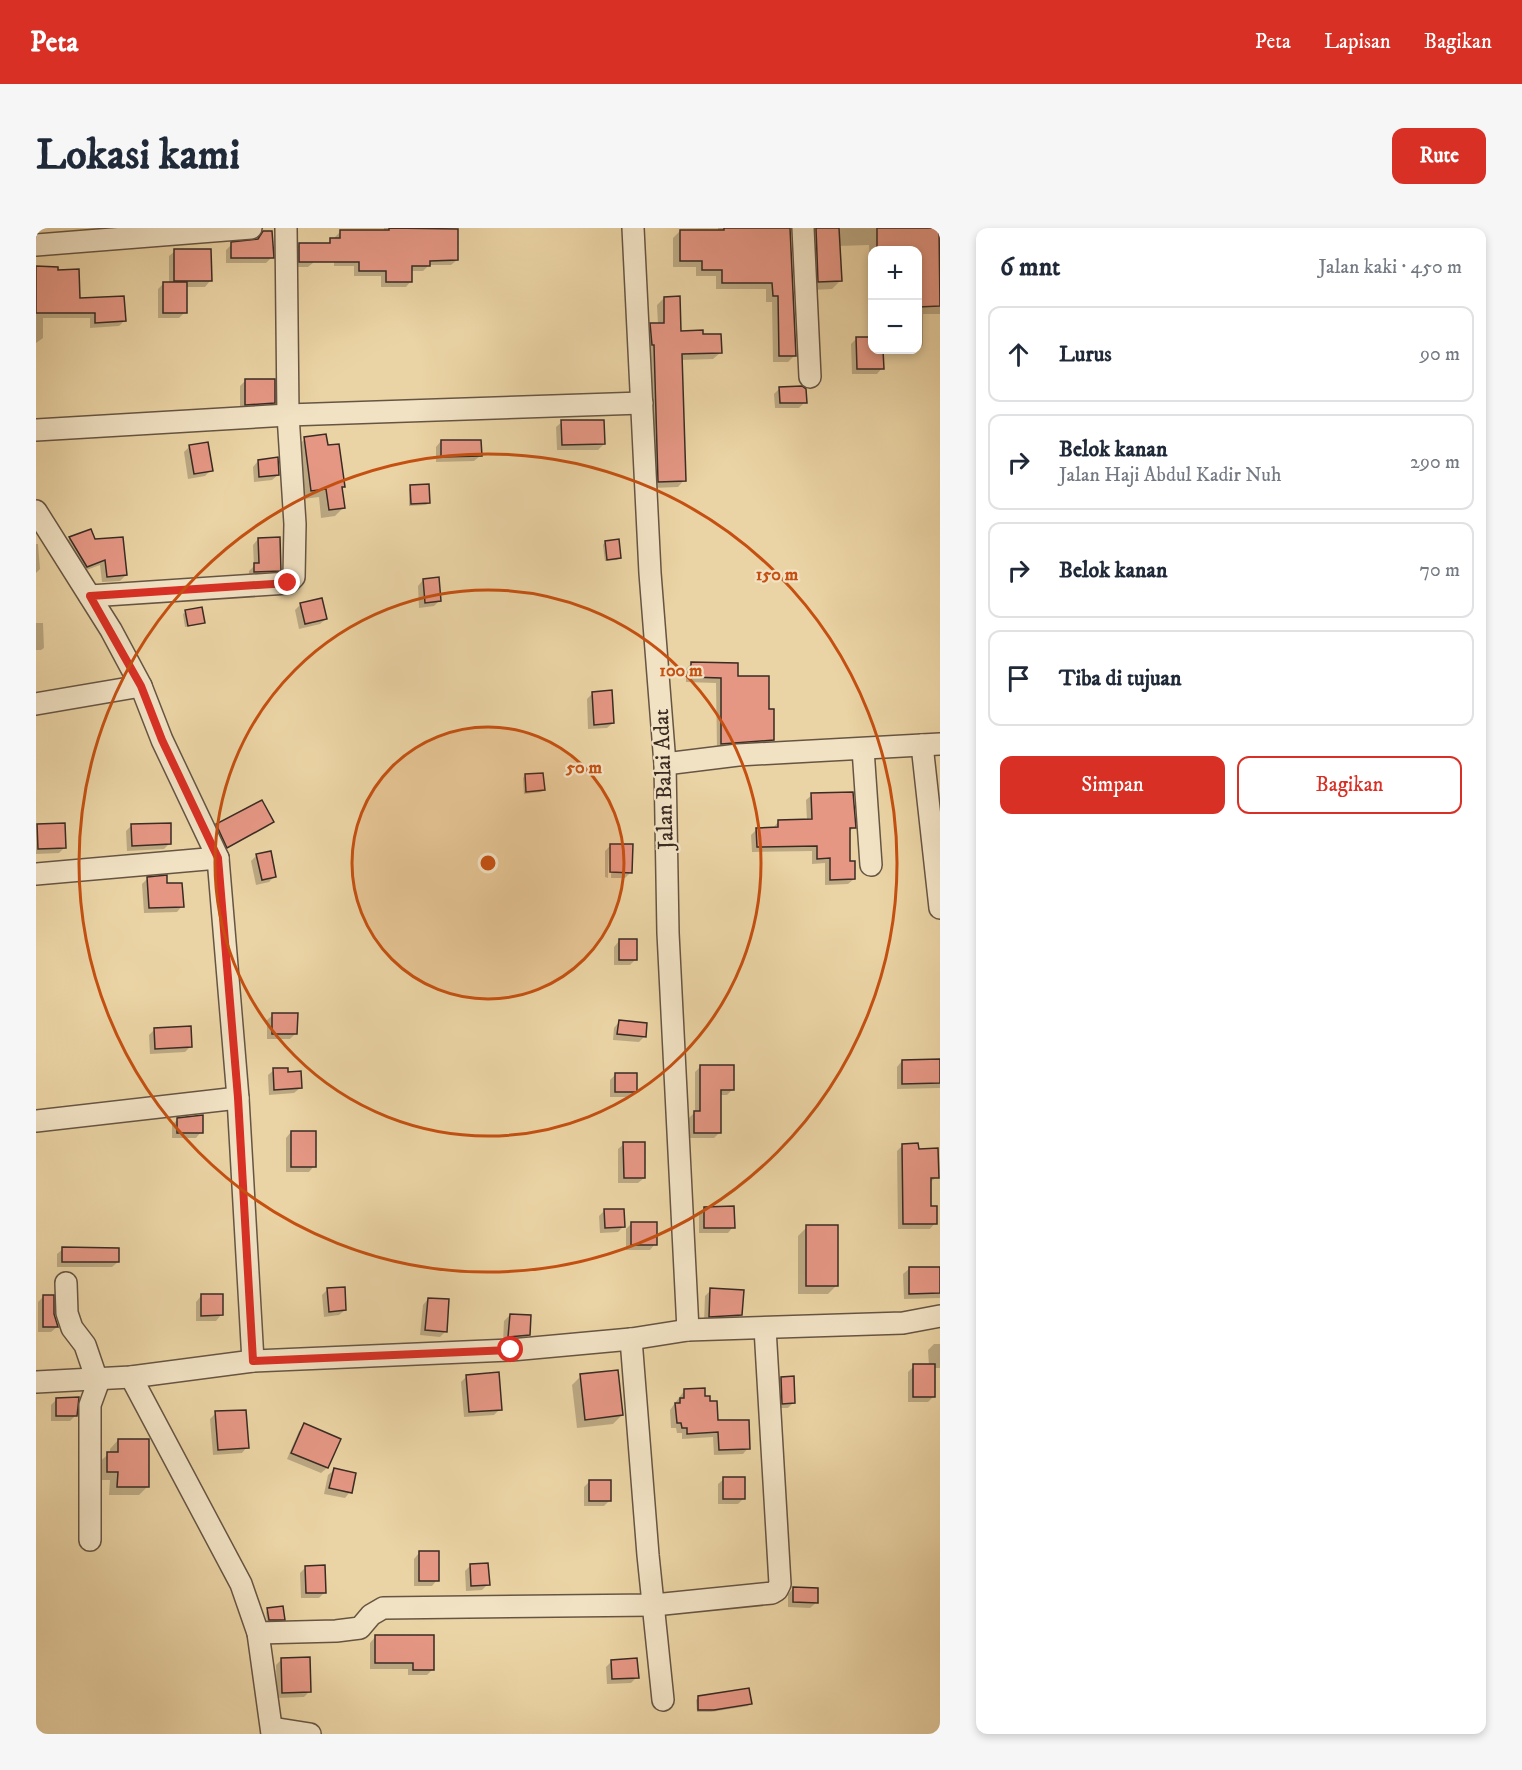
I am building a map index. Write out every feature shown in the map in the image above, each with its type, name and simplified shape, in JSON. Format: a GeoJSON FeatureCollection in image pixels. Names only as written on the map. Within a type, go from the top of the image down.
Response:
{"type":"FeatureCollection","features":[{"type":"Feature","properties":{"kind":"street"},"geometry":{"type":"LineString","coordinates":[[36,235],[36,245],[251,228]]}},
{"type":"Feature","properties":{"kind":"street"},"geometry":{"type":"LineString","coordinates":[[90,596],[288,583],[294,577],[295,524],[288,415],[286,228]]}},
{"type":"Feature","properties":{"kind":"street","name":"Jalan Balai Adat"},"geometry":{"type":"LineString","coordinates":[[633,228],[650,573],[665,764],[668,933],[688,1330]]}},
{"type":"Feature","properties":{"kind":"street"},"geometry":{"type":"LineString","coordinates":[[803,228],[810,377]]}},
{"type":"Feature","properties":{"kind":"street"},"geometry":{"type":"LineString","coordinates":[[36,430],[288,415],[642,403]]}},
{"type":"Feature","properties":{"kind":"street"},"geometry":{"type":"LineString","coordinates":[[36,511],[90,596],[141,686],[162,740],[218,858],[238,1098],[253,1361]]}},
{"type":"Feature","properties":{"kind":"street"},"geometry":{"type":"LineString","coordinates":[[36,705],[141,686]]}},
{"type":"Feature","properties":{"kind":"street"},"geometry":{"type":"LineString","coordinates":[[665,764],[738,755],[931,745],[940,908]]}},
{"type":"Feature","properties":{"kind":"street"},"geometry":{"type":"LineString","coordinates":[[863,749],[871,865]]}},
{"type":"Feature","properties":{"kind":"street"},"geometry":{"type":"LineString","coordinates":[[36,874],[218,858]]}},
{"type":"Feature","properties":{"kind":"street"},"geometry":{"type":"LineString","coordinates":[[36,1121],[238,1098]]}},
{"type":"Feature","properties":{"kind":"street"},"geometry":{"type":"LineString","coordinates":[[66,1283],[67,1313],[72,1328],[85,1345],[97,1378],[98,1388],[90,1405],[90,1540]]}},
{"type":"Feature","properties":{"kind":"street"},"geometry":{"type":"LineString","coordinates":[[36,1382],[131,1377],[253,1361],[511,1350],[631,1339],[688,1330],[903,1323],[940,1316]]}},
{"type":"Feature","properties":{"kind":"street"},"geometry":{"type":"LineString","coordinates":[[258,1633],[360,1628],[371,1615],[383,1608],[654,1605],[772,1593],[777,1590],[780,1584],[765,1328]]}},
{"type":"Feature","properties":{"kind":"street"},"geometry":{"type":"LineString","coordinates":[[631,1339],[648,1555],[663,1700]]}},
{"type":"Feature","properties":{"kind":"street"},"geometry":{"type":"LineString","coordinates":[[131,1377],[242,1584],[258,1633],[272,1731],[310,1734]]}},
{"type":"Feature","properties":{"kind":"building"},"geometry":{"type":"Polygon","coordinates":[[[389,228],[458,229],[458,260],[430,261],[430,266],[412,266],[412,282],[386,282],[386,271],[359,271],[359,262],[299,262],[299,243],[330,243],[330,238],[340,238],[340,230],[389,230],[389,228]]]}},
{"type":"Feature","properties":{"kind":"building"},"geometry":{"type":"Polygon","coordinates":[[[724,228],[790,228],[796,356],[779,356],[778,296],[773,296],[772,283],[722,283],[722,270],[702,270],[702,261],[680,261],[680,230],[724,230],[724,228]]]}},
{"type":"Feature","properties":{"kind":"building"},"geometry":{"type":"Polygon","coordinates":[[[816,228],[839,228],[842,281],[818,282],[816,228]]]}},
{"type":"Feature","properties":{"kind":"building"},"geometry":{"type":"Polygon","coordinates":[[[877,228],[939,228],[940,306],[922,307],[922,246],[877,246],[877,228]]]}},
{"type":"Feature","properties":{"kind":"building"},"geometry":{"type":"Polygon","coordinates":[[[263,231],[272,231],[274,258],[231,258],[231,242],[258,239],[263,231]]]}},
{"type":"Feature","properties":{"kind":"building"},"geometry":{"type":"Polygon","coordinates":[[[174,249],[211,249],[212,281],[174,281],[174,249]]]}},
{"type":"Feature","properties":{"kind":"building"},"geometry":{"type":"Polygon","coordinates":[[[36,266],[58,267],[58,270],[79,269],[80,298],[124,296],[126,321],[95,323],[95,313],[36,313],[36,266]]]}},
{"type":"Feature","properties":{"kind":"building"},"geometry":{"type":"Polygon","coordinates":[[[163,282],[187,282],[187,313],[163,313],[163,282]]]}},
{"type":"Feature","properties":{"kind":"building"},"geometry":{"type":"Polygon","coordinates":[[[680,296],[681,331],[703,330],[703,334],[721,334],[722,353],[682,354],[686,481],[658,482],[654,345],[652,345],[650,323],[664,323],[664,297],[680,296]]]}},
{"type":"Feature","properties":{"kind":"building"},"geometry":{"type":"Polygon","coordinates":[[[856,337],[868,337],[868,354],[883,354],[884,369],[857,369],[856,337]]]}},
{"type":"Feature","properties":{"kind":"building"},"geometry":{"type":"Polygon","coordinates":[[[245,379],[275,379],[275,403],[245,405],[245,379]]]}},
{"type":"Feature","properties":{"kind":"building"},"geometry":{"type":"Polygon","coordinates":[[[802,386],[806,389],[807,403],[780,403],[779,387],[802,386]]]}},
{"type":"Feature","properties":{"kind":"building"},"geometry":{"type":"Polygon","coordinates":[[[561,420],[604,420],[605,444],[562,445],[561,420]]]}},
{"type":"Feature","properties":{"kind":"building"},"geometry":{"type":"Polygon","coordinates":[[[326,434],[328,445],[339,444],[345,487],[342,487],[345,508],[329,510],[326,489],[311,491],[304,437],[326,434]]]}},
{"type":"Feature","properties":{"kind":"building"},"geometry":{"type":"Polygon","coordinates":[[[441,440],[481,440],[482,456],[441,457],[441,440]]]}},
{"type":"Feature","properties":{"kind":"building"},"geometry":{"type":"Polygon","coordinates":[[[208,442],[213,471],[194,474],[189,445],[208,442]]]}},
{"type":"Feature","properties":{"kind":"building"},"geometry":{"type":"Polygon","coordinates":[[[278,457],[279,475],[259,477],[258,460],[278,457]]]}},
{"type":"Feature","properties":{"kind":"building"},"geometry":{"type":"Polygon","coordinates":[[[429,484],[430,503],[411,504],[410,485],[429,484]]]}},
{"type":"Feature","properties":{"kind":"building"},"geometry":{"type":"Polygon","coordinates":[[[91,529],[95,539],[123,537],[127,575],[107,577],[105,560],[87,567],[69,537],[91,529]]]}},
{"type":"Feature","properties":{"kind":"building"},"geometry":{"type":"Polygon","coordinates":[[[280,537],[281,571],[254,572],[254,563],[259,563],[258,538],[280,537]]]}},
{"type":"Feature","properties":{"kind":"building"},"geometry":{"type":"Polygon","coordinates":[[[619,539],[621,558],[607,560],[605,541],[619,539]]]}},
{"type":"Feature","properties":{"kind":"building"},"geometry":{"type":"Polygon","coordinates":[[[439,577],[441,601],[425,603],[423,579],[439,577]]]}},
{"type":"Feature","properties":{"kind":"building"},"geometry":{"type":"Polygon","coordinates":[[[322,598],[327,619],[305,624],[300,603],[322,598]]]}},
{"type":"Feature","properties":{"kind":"building"},"geometry":{"type":"Polygon","coordinates":[[[202,607],[205,623],[188,626],[185,610],[202,607]]]}},
{"type":"Feature","properties":{"kind":"building"},"geometry":{"type":"Polygon","coordinates":[[[691,662],[738,663],[738,676],[769,676],[769,709],[774,709],[774,740],[721,744],[721,678],[691,677],[691,662]]]}},
{"type":"Feature","properties":{"kind":"building"},"geometry":{"type":"Polygon","coordinates":[[[612,690],[614,723],[594,725],[592,692],[612,690]]]}},
{"type":"Feature","properties":{"kind":"building"},"geometry":{"type":"Polygon","coordinates":[[[543,773],[545,790],[526,792],[525,774],[543,773]]]}},
{"type":"Feature","properties":{"kind":"building"},"geometry":{"type":"Polygon","coordinates":[[[853,792],[856,828],[850,828],[850,861],[855,861],[855,879],[830,880],[830,858],[817,859],[817,846],[757,847],[756,828],[778,827],[778,820],[812,819],[811,793],[853,792]]]}},
{"type":"Feature","properties":{"kind":"building"},"geometry":{"type":"Polygon","coordinates":[[[262,800],[274,822],[227,848],[216,824],[262,800]]]}},
{"type":"Feature","properties":{"kind":"building"},"geometry":{"type":"Polygon","coordinates":[[[65,823],[66,848],[38,849],[37,824],[65,823]]]}},
{"type":"Feature","properties":{"kind":"building"},"geometry":{"type":"Polygon","coordinates":[[[171,823],[171,844],[132,846],[131,824],[171,823]]]}},
{"type":"Feature","properties":{"kind":"building"},"geometry":{"type":"Polygon","coordinates":[[[610,844],[633,844],[632,873],[610,872],[610,844]]]}},
{"type":"Feature","properties":{"kind":"building"},"geometry":{"type":"Polygon","coordinates":[[[271,851],[276,877],[262,880],[256,854],[271,851]]]}},
{"type":"Feature","properties":{"kind":"building"},"geometry":{"type":"Polygon","coordinates":[[[167,875],[167,883],[182,883],[184,907],[149,908],[147,877],[167,875]]]}},
{"type":"Feature","properties":{"kind":"building"},"geometry":{"type":"Polygon","coordinates":[[[619,939],[637,939],[637,960],[619,960],[619,939]]]}},
{"type":"Feature","properties":{"kind":"building"},"geometry":{"type":"Polygon","coordinates":[[[272,1013],[298,1013],[297,1034],[272,1034],[272,1013]]]}},
{"type":"Feature","properties":{"kind":"building"},"geometry":{"type":"Polygon","coordinates":[[[619,1020],[647,1023],[646,1037],[617,1034],[619,1020]]]}},
{"type":"Feature","properties":{"kind":"building"},"geometry":{"type":"Polygon","coordinates":[[[191,1026],[192,1047],[155,1049],[154,1028],[191,1026]]]}},
{"type":"Feature","properties":{"kind":"building"},"geometry":{"type":"Polygon","coordinates":[[[940,1059],[940,1083],[902,1084],[902,1060],[940,1059]]]}},
{"type":"Feature","properties":{"kind":"building"},"geometry":{"type":"Polygon","coordinates":[[[700,1065],[734,1065],[734,1090],[721,1090],[721,1133],[694,1133],[694,1111],[700,1111],[700,1065]]]}},
{"type":"Feature","properties":{"kind":"building"},"geometry":{"type":"Polygon","coordinates":[[[273,1068],[288,1068],[288,1072],[301,1071],[302,1088],[274,1090],[273,1068]]]}},
{"type":"Feature","properties":{"kind":"building"},"geometry":{"type":"Polygon","coordinates":[[[615,1073],[637,1073],[637,1092],[615,1092],[615,1073]]]}},
{"type":"Feature","properties":{"kind":"building"},"geometry":{"type":"Polygon","coordinates":[[[203,1115],[203,1133],[177,1133],[177,1118],[203,1115]]]}},
{"type":"Feature","properties":{"kind":"building"},"geometry":{"type":"Polygon","coordinates":[[[291,1131],[316,1131],[316,1167],[291,1167],[291,1131]]]}},
{"type":"Feature","properties":{"kind":"building"},"geometry":{"type":"Polygon","coordinates":[[[623,1142],[645,1142],[645,1178],[624,1178],[623,1142]]]}},
{"type":"Feature","properties":{"kind":"building"},"geometry":{"type":"Polygon","coordinates":[[[918,1143],[919,1149],[938,1148],[939,1178],[931,1178],[931,1206],[937,1206],[937,1224],[903,1224],[902,1144],[918,1143]]]}},
{"type":"Feature","properties":{"kind":"building"},"geometry":{"type":"Polygon","coordinates":[[[734,1206],[735,1228],[704,1228],[704,1207],[734,1206]]]}},
{"type":"Feature","properties":{"kind":"building"},"geometry":{"type":"Polygon","coordinates":[[[604,1209],[624,1209],[625,1227],[605,1228],[604,1209]]]}},
{"type":"Feature","properties":{"kind":"building"},"geometry":{"type":"Polygon","coordinates":[[[631,1222],[657,1222],[657,1245],[631,1245],[631,1222]]]}},
{"type":"Feature","properties":{"kind":"building"},"geometry":{"type":"Polygon","coordinates":[[[806,1225],[838,1225],[838,1286],[806,1286],[806,1225]]]}},
{"type":"Feature","properties":{"kind":"building"},"geometry":{"type":"Polygon","coordinates":[[[62,1247],[119,1248],[119,1262],[62,1262],[62,1247]]]}},
{"type":"Feature","properties":{"kind":"building"},"geometry":{"type":"Polygon","coordinates":[[[909,1267],[940,1267],[940,1293],[909,1294],[909,1267]]]}},
{"type":"Feature","properties":{"kind":"building"},"geometry":{"type":"Polygon","coordinates":[[[345,1287],[346,1310],[329,1312],[327,1288],[345,1287]]]}},
{"type":"Feature","properties":{"kind":"building"},"geometry":{"type":"Polygon","coordinates":[[[710,1288],[744,1290],[742,1315],[709,1317],[710,1288]]]}},
{"type":"Feature","properties":{"kind":"building"},"geometry":{"type":"Polygon","coordinates":[[[201,1294],[223,1294],[223,1315],[201,1316],[201,1294]]]}},
{"type":"Feature","properties":{"kind":"building"},"geometry":{"type":"Polygon","coordinates":[[[43,1295],[54,1295],[54,1314],[58,1327],[43,1327],[43,1295]]]}},
{"type":"Feature","properties":{"kind":"building"},"geometry":{"type":"Polygon","coordinates":[[[428,1298],[449,1299],[447,1332],[425,1330],[428,1298]]]}},
{"type":"Feature","properties":{"kind":"building"},"geometry":{"type":"Polygon","coordinates":[[[510,1314],[531,1315],[530,1335],[508,1337],[510,1314]]]}},
{"type":"Feature","properties":{"kind":"building"},"geometry":{"type":"Polygon","coordinates":[[[913,1364],[935,1364],[935,1397],[913,1397],[913,1364]]]}},
{"type":"Feature","properties":{"kind":"building"},"geometry":{"type":"Polygon","coordinates":[[[618,1370],[623,1415],[585,1420],[580,1374],[618,1370]]]}},
{"type":"Feature","properties":{"kind":"building"},"geometry":{"type":"Polygon","coordinates":[[[499,1372],[502,1410],[469,1412],[466,1375],[499,1372]]]}},
{"type":"Feature","properties":{"kind":"building"},"geometry":{"type":"Polygon","coordinates":[[[794,1376],[795,1403],[782,1404],[781,1377],[794,1376]]]}},
{"type":"Feature","properties":{"kind":"building"},"geometry":{"type":"Polygon","coordinates":[[[705,1388],[705,1396],[710,1396],[710,1401],[717,1401],[718,1420],[749,1420],[750,1449],[719,1450],[718,1432],[687,1434],[687,1428],[682,1428],[681,1423],[677,1423],[675,1403],[680,1403],[680,1398],[684,1398],[684,1389],[705,1388]]]}},
{"type":"Feature","properties":{"kind":"building"},"geometry":{"type":"Polygon","coordinates":[[[79,1397],[77,1416],[56,1416],[56,1398],[79,1397]]]}},
{"type":"Feature","properties":{"kind":"building"},"geometry":{"type":"Polygon","coordinates":[[[246,1410],[249,1448],[218,1450],[215,1411],[246,1410]]]}},
{"type":"Feature","properties":{"kind":"building"},"geometry":{"type":"Polygon","coordinates":[[[304,1423],[341,1439],[328,1468],[291,1453],[304,1423]]]}},
{"type":"Feature","properties":{"kind":"building"},"geometry":{"type":"Polygon","coordinates":[[[118,1439],[149,1439],[149,1487],[117,1487],[118,1472],[107,1472],[107,1452],[118,1452],[118,1439]]]}},
{"type":"Feature","properties":{"kind":"building"},"geometry":{"type":"Polygon","coordinates":[[[334,1468],[356,1473],[352,1493],[329,1488],[334,1468]]]}},
{"type":"Feature","properties":{"kind":"building"},"geometry":{"type":"Polygon","coordinates":[[[723,1477],[745,1477],[745,1499],[723,1499],[723,1477]]]}},
{"type":"Feature","properties":{"kind":"building"},"geometry":{"type":"Polygon","coordinates":[[[589,1480],[611,1480],[611,1501],[589,1501],[589,1480]]]}},
{"type":"Feature","properties":{"kind":"building"},"geometry":{"type":"Polygon","coordinates":[[[419,1551],[439,1551],[439,1581],[419,1581],[419,1551]]]}},
{"type":"Feature","properties":{"kind":"building"},"geometry":{"type":"Polygon","coordinates":[[[488,1563],[490,1585],[471,1586],[470,1564],[488,1563]]]}},
{"type":"Feature","properties":{"kind":"building"},"geometry":{"type":"Polygon","coordinates":[[[325,1565],[326,1593],[306,1593],[305,1566],[325,1565]]]}},
{"type":"Feature","properties":{"kind":"building"},"geometry":{"type":"Polygon","coordinates":[[[793,1587],[818,1588],[818,1603],[793,1602],[793,1587]]]}},
{"type":"Feature","properties":{"kind":"building"},"geometry":{"type":"Polygon","coordinates":[[[283,1606],[285,1620],[269,1620],[267,1608],[283,1606]]]}},
{"type":"Feature","properties":{"kind":"building"},"geometry":{"type":"Polygon","coordinates":[[[375,1635],[434,1635],[434,1670],[413,1670],[413,1663],[375,1663],[375,1635]]]}},
{"type":"Feature","properties":{"kind":"building"},"geometry":{"type":"Polygon","coordinates":[[[310,1657],[311,1692],[282,1693],[281,1658],[310,1657]]]}},
{"type":"Feature","properties":{"kind":"building"},"geometry":{"type":"Polygon","coordinates":[[[637,1658],[639,1678],[612,1679],[611,1660],[637,1658]]]}},
{"type":"Feature","properties":{"kind":"building"},"geometry":{"type":"Polygon","coordinates":[[[749,1688],[752,1704],[698,1710],[698,1696],[749,1688]]]}},
{"type":"Feature","properties":{"kind":"route"},"geometry":{"type":"LineString","coordinates":[[288,583],[90,596],[141,686],[162,740],[218,858],[238,1098],[253,1361],[511,1350]]}}]}
